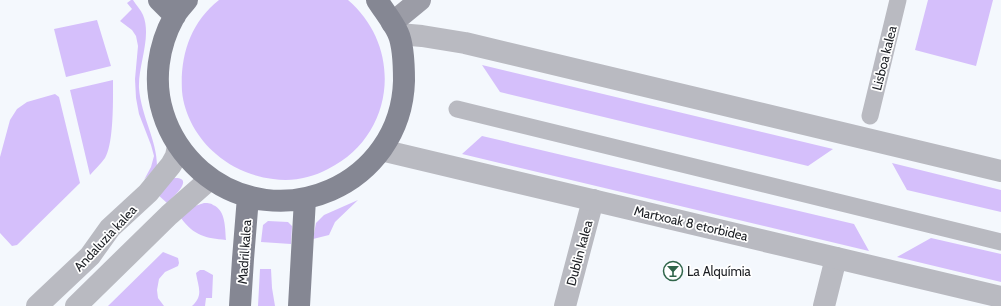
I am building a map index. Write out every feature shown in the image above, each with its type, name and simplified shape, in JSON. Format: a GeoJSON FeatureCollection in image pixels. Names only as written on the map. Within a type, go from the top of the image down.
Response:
{"type":"FeatureCollection","features":[{"type":"Feature","properties":{"kind":"main road"},"geometry":{"type":"LineString","coordinates":[[159,0],[181,8],[165,36],[159,58],[158,81],[160,103],[167,125],[178,146],[192,164],[210,179],[229,190],[248,197],[276,201],[305,199],[327,193],[348,182],[366,168],[382,150],[396,125],[404,97],[404,68],[395,29],[377,0]]}},
{"type":"Feature","properties":{"kind":"main road"},"geometry":{"type":"LineString","coordinates":[[395,29],[420,0]]}},
{"type":"Feature","properties":{"kind":"main road","name":"Madril kalea"},"geometry":{"type":"LineString","coordinates":[[240,306],[248,197]]}},
{"type":"Feature","properties":{"kind":"main road"},"geometry":{"type":"LineString","coordinates":[[299,306],[305,199]]}},
{"type":"Feature","properties":{"kind":"street","name":"Lisboa kalea"},"geometry":{"type":"LineString","coordinates":[[870,116],[898,0]]}},
{"type":"Feature","properties":{"kind":"street"},"geometry":{"type":"LineString","coordinates":[[395,29],[465,43],[1001,171]]}},
{"type":"Feature","properties":{"kind":"street"},"geometry":{"type":"LineString","coordinates":[[457,109],[1001,242]]}},
{"type":"Feature","properties":{"kind":"street","name":"Andaluzia kalea"},"geometry":{"type":"LineString","coordinates":[[37,306],[90,256],[110,228],[148,193],[171,165],[176,156],[178,146]]}},
{"type":"Feature","properties":{"kind":"street","name":"Martxoak 8 etorbidea"},"geometry":{"type":"LineString","coordinates":[[382,150],[1001,297]]}},
{"type":"Feature","properties":{"kind":"street","name":"Andaluzia kalea"},"geometry":{"type":"LineString","coordinates":[[76,306],[170,214],[210,179]]}},
{"type":"Feature","properties":{"kind":"street","name":"Dublin kalea"},"geometry":{"type":"LineString","coordinates":[[565,306],[593,200]]}},
{"type":"Feature","properties":{"kind":"street"},"geometry":{"type":"LineString","coordinates":[[824,306],[836,258]]}},
{"type":"Feature","properties":{"kind":"shaded area"},"geometry":{"type":"Polygon","coordinates":[[[133,0],[141,11],[145,24],[146,32],[140,70],[139,88],[140,98],[152,137],[157,166],[144,180],[151,167],[154,156],[139,114],[136,98],[135,79],[138,46],[136,36],[132,30],[120,21],[132,9],[127,3],[133,0]]]}},
{"type":"Feature","properties":{"kind":"shaded area"},"geometry":{"type":"Polygon","coordinates":[[[219,0],[348,0],[366,20],[378,42],[384,66],[384,90],[379,114],[367,135],[350,154],[328,169],[315,175],[294,180],[280,180],[265,178],[242,171],[222,159],[203,141],[189,118],[183,100],[183,65],[185,53],[194,30],[209,9],[219,0]]]}},
{"type":"Feature","properties":{"kind":"shaded area"},"geometry":{"type":"Polygon","coordinates":[[[928,0],[993,0],[976,66],[915,50],[928,0]]]}},
{"type":"Feature","properties":{"kind":"shaded area"},"geometry":{"type":"Polygon","coordinates":[[[97,20],[111,66],[66,77],[54,29],[97,20]]]}},
{"type":"Feature","properties":{"kind":"shaded area"},"geometry":{"type":"Polygon","coordinates":[[[482,65],[833,149],[808,166],[500,92],[482,65]]]}},
{"type":"Feature","properties":{"kind":"shaded area"},"geometry":{"type":"Polygon","coordinates":[[[113,80],[112,120],[108,151],[105,158],[90,175],[70,90],[113,80]]]}},
{"type":"Feature","properties":{"kind":"shaded area"},"geometry":{"type":"Polygon","coordinates":[[[55,94],[59,97],[80,183],[17,245],[12,246],[0,233],[0,157],[10,120],[17,109],[27,102],[55,94]]]}},
{"type":"Feature","properties":{"kind":"shaded area"},"geometry":{"type":"Polygon","coordinates":[[[482,136],[854,224],[869,251],[462,154],[482,136]]]}},
{"type":"Feature","properties":{"kind":"shaded area"},"geometry":{"type":"Polygon","coordinates":[[[892,163],[1001,190],[1001,212],[907,190],[892,163]]]}},
{"type":"Feature","properties":{"kind":"shaded area"},"geometry":{"type":"Polygon","coordinates":[[[174,178],[183,181],[183,184],[177,193],[167,203],[157,194],[174,178]]]}},
{"type":"Feature","properties":{"kind":"shaded area"},"geometry":{"type":"Polygon","coordinates":[[[358,200],[335,222],[329,235],[313,239],[316,223],[324,215],[358,200]]]}},
{"type":"Feature","properties":{"kind":"shaded area"},"geometry":{"type":"Polygon","coordinates":[[[204,203],[212,204],[217,207],[223,215],[226,240],[201,235],[191,229],[181,218],[195,206],[204,203]]]}},
{"type":"Feature","properties":{"kind":"shaded area"},"geometry":{"type":"Polygon","coordinates":[[[268,221],[288,222],[292,226],[291,244],[261,242],[263,225],[268,221]]]}},
{"type":"Feature","properties":{"kind":"shaded area"},"geometry":{"type":"Polygon","coordinates":[[[931,238],[1001,254],[1001,282],[897,257],[931,238]]]}},
{"type":"Feature","properties":{"kind":"shaded area"},"geometry":{"type":"Polygon","coordinates":[[[163,252],[178,258],[179,263],[178,266],[165,272],[159,279],[157,290],[158,298],[164,306],[108,306],[163,252]]]}},
{"type":"Feature","properties":{"kind":"shaded area"},"geometry":{"type":"Polygon","coordinates":[[[260,269],[271,269],[275,306],[258,306],[260,269]]]}},
{"type":"Feature","properties":{"kind":"shaded area"},"geometry":{"type":"Polygon","coordinates":[[[200,270],[204,270],[213,275],[212,298],[206,298],[205,306],[192,306],[196,302],[199,294],[196,273],[200,270]]]}},
{"type":"Feature","properties":{"kind":"place","name":"La Alquímia"},"geometry":{"type":"Point","coordinates":[673,271]}}]}
